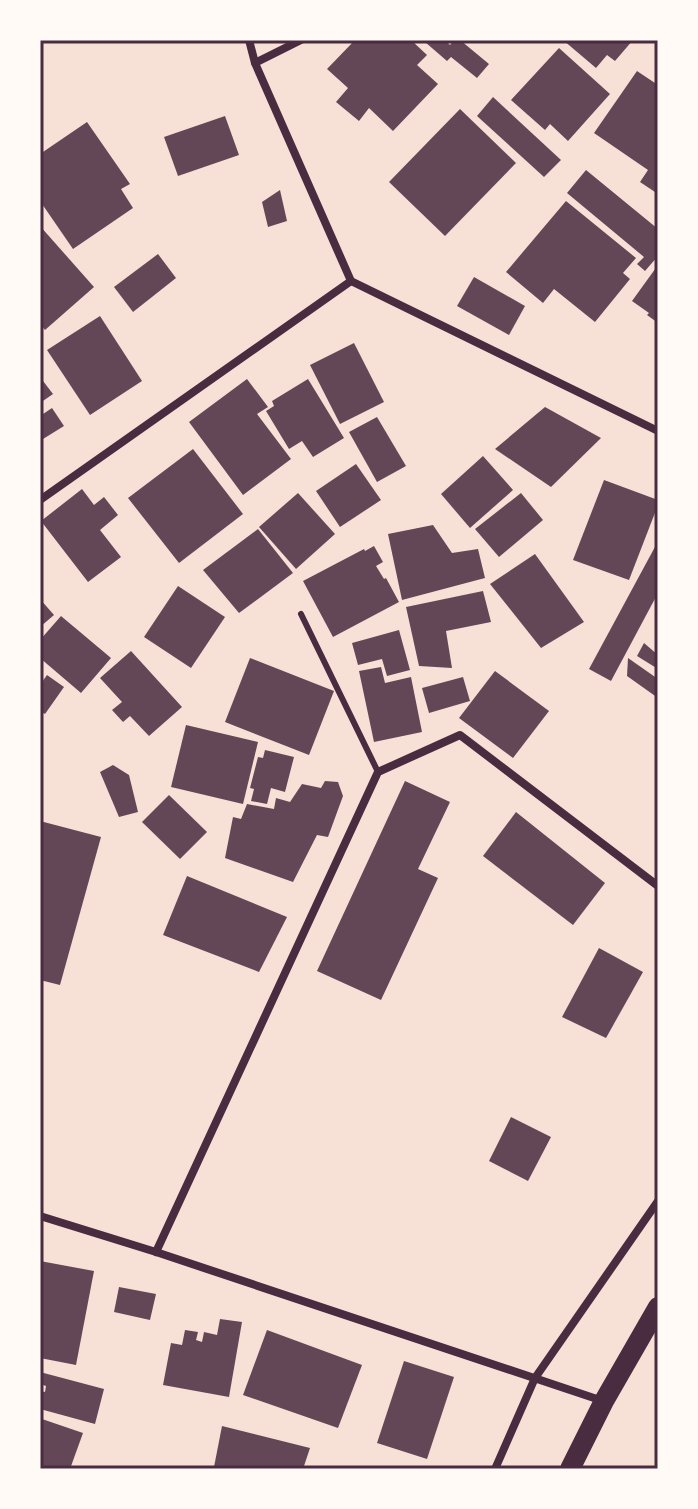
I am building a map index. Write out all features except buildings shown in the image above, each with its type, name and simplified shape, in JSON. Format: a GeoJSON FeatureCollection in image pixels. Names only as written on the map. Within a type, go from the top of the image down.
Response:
{"type":"FeatureCollection","features":[{"type":"Feature","properties":{"kind":"main road"},"geometry":{"type":"LineString","coordinates":[[570,1469],[604,1401],[658,1307]]}},
{"type":"Feature","properties":{"kind":"street"},"geometry":{"type":"LineString","coordinates":[[249,40],[255,63],[351,281],[658,431]]}},
{"type":"Feature","properties":{"kind":"street"},"geometry":{"type":"LineString","coordinates":[[255,63],[301,40]]}},
{"type":"Feature","properties":{"kind":"street"},"geometry":{"type":"LineString","coordinates":[[40,500],[351,281]]}},
{"type":"Feature","properties":{"kind":"street"},"geometry":{"type":"LineString","coordinates":[[156,1252],[378,772],[460,735],[658,886]]}},
{"type":"Feature","properties":{"kind":"street"},"geometry":{"type":"LineString","coordinates":[[495,1469],[535,1378],[658,1201]]}},
{"type":"Feature","properties":{"kind":"street"},"geometry":{"type":"LineString","coordinates":[[40,1216],[604,1401]]}},
{"type":"Feature","properties":{"kind":"lane"},"geometry":{"type":"LineString","coordinates":[[301,614],[378,772]]}}]}
